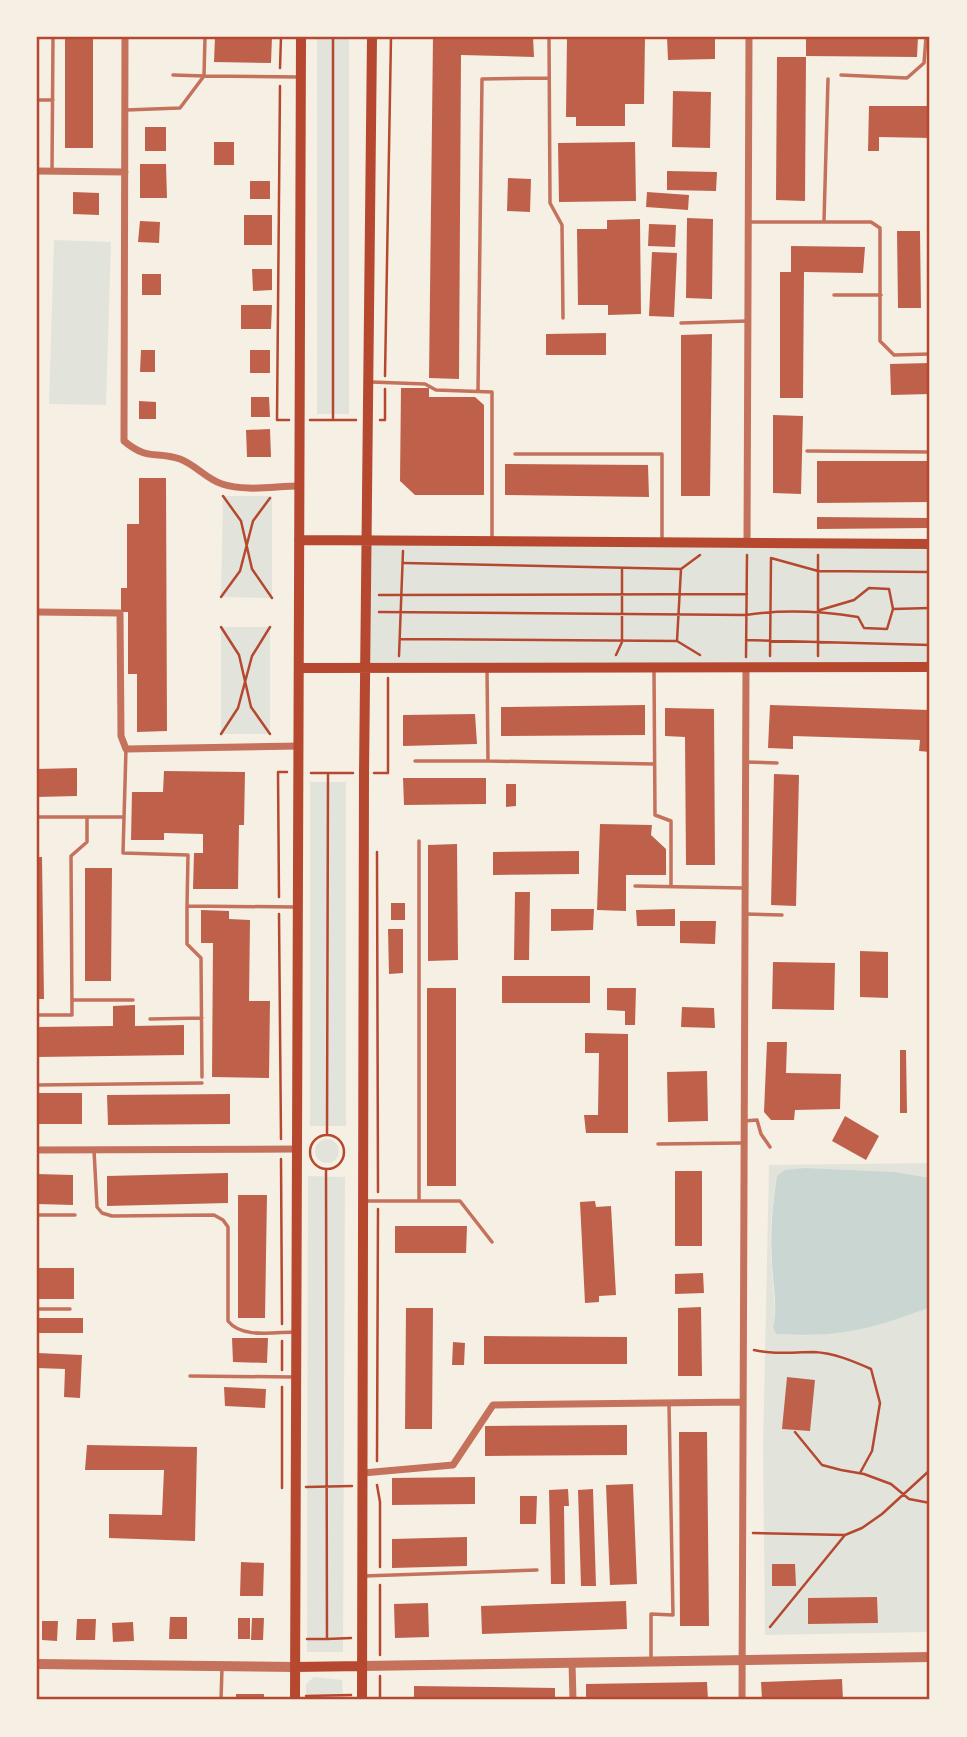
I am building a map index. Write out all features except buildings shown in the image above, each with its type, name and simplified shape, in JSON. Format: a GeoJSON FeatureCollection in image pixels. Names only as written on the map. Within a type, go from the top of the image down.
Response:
{"type":"FeatureCollection","features":[{"type":"Feature","properties":{"kind":"main road"},"geometry":{"type":"LineString","coordinates":[[295,1698],[301,37]]}},
{"type":"Feature","properties":{"kind":"main road"},"geometry":{"type":"LineString","coordinates":[[362,1698],[365,541],[372,37]]}},
{"type":"Feature","properties":{"kind":"main road"},"geometry":{"type":"LineString","coordinates":[[299,540],[930,544]]}},
{"type":"Feature","properties":{"kind":"main road"},"geometry":{"type":"LineString","coordinates":[[299,667],[930,667]]}},
{"type":"Feature","properties":{"kind":"main road"},"geometry":{"type":"LineString","coordinates":[[295,1667],[362,1666]]}},
{"type":"Feature","properties":{"kind":"street"},"geometry":{"type":"LineString","coordinates":[[124,37],[124,441],[143,454],[189,462],[209,478],[222,484],[236,487],[299,486]]}},
{"type":"Feature","properties":{"kind":"street"},"geometry":{"type":"LineString","coordinates":[[747,543],[749,37]]}},
{"type":"Feature","properties":{"kind":"street"},"geometry":{"type":"LineString","coordinates":[[37,171],[124,172]]}},
{"type":"Feature","properties":{"kind":"street"},"geometry":{"type":"LineString","coordinates":[[37,612],[120,613],[121,736],[126,749],[299,746]]}},
{"type":"Feature","properties":{"kind":"street"},"geometry":{"type":"LineString","coordinates":[[742,1700],[746,667]]}},
{"type":"Feature","properties":{"kind":"street"},"geometry":{"type":"LineString","coordinates":[[37,1150],[297,1149]]}},
{"type":"Feature","properties":{"kind":"street"},"geometry":{"type":"LineString","coordinates":[[362,1472],[453,1465],[493,1405],[743,1402]]}},
{"type":"Feature","properties":{"kind":"street"},"geometry":{"type":"LineString","coordinates":[[362,1666],[930,1657]]}},
{"type":"Feature","properties":{"kind":"street"},"geometry":{"type":"LineString","coordinates":[[37,1664],[295,1667]]}},
{"type":"Feature","properties":{"kind":"street"},"geometry":{"type":"LineString","coordinates":[[572,1664],[573,1700]]}},
{"type":"Feature","properties":{"kind":"lane"},"geometry":{"type":"LineString","coordinates":[[52,172],[53,37]]}},
{"type":"Feature","properties":{"kind":"lane"},"geometry":{"type":"LineString","coordinates":[[124,110],[180,108],[204,76],[205,37]]}},
{"type":"Feature","properties":{"kind":"lane"},"geometry":{"type":"LineString","coordinates":[[549,37],[550,203],[562,225],[563,317]]}},
{"type":"Feature","properties":{"kind":"lane"},"geometry":{"type":"LineString","coordinates":[[841,75],[907,78],[924,63],[926,37]]}},
{"type":"Feature","properties":{"kind":"lane"},"geometry":{"type":"LineString","coordinates":[[173,75],[301,77]]}},
{"type":"Feature","properties":{"kind":"lane"},"geometry":{"type":"LineString","coordinates":[[478,391],[482,79],[550,78]]}},
{"type":"Feature","properties":{"kind":"lane"},"geometry":{"type":"LineString","coordinates":[[824,221],[828,79]]}},
{"type":"Feature","properties":{"kind":"lane"},"geometry":{"type":"LineString","coordinates":[[37,100],[53,100]]}},
{"type":"Feature","properties":{"kind":"lane"},"geometry":{"type":"LineString","coordinates":[[748,222],[871,222],[880,228],[880,341],[894,355],[930,354]]}},
{"type":"Feature","properties":{"kind":"lane"},"geometry":{"type":"LineString","coordinates":[[834,295],[881,295]]}},
{"type":"Feature","properties":{"kind":"lane"},"geometry":{"type":"LineString","coordinates":[[681,323],[748,321]]}},
{"type":"Feature","properties":{"kind":"lane"},"geometry":{"type":"LineString","coordinates":[[367,382],[425,384],[436,390],[492,392],[492,541]]}},
{"type":"Feature","properties":{"kind":"lane"},"geometry":{"type":"LineString","coordinates":[[807,451],[930,452]]}},
{"type":"Feature","properties":{"kind":"lane"},"geometry":{"type":"LineString","coordinates":[[514,454],[662,454],[662,542]]}},
{"type":"Feature","properties":{"kind":"lane"},"geometry":{"type":"LineString","coordinates":[[487,667],[488,761]]}},
{"type":"Feature","properties":{"kind":"lane"},"geometry":{"type":"LineString","coordinates":[[654,667],[655,815],[671,821],[671,887]]}},
{"type":"Feature","properties":{"kind":"lane"},"geometry":{"type":"LineString","coordinates":[[126,749],[123,853],[188,855],[187,944],[201,958],[202,1077]]}},
{"type":"Feature","properties":{"kind":"lane"},"geometry":{"type":"LineString","coordinates":[[415,761],[655,764]]}},
{"type":"Feature","properties":{"kind":"lane"},"geometry":{"type":"LineString","coordinates":[[746,762],[777,763]]}},
{"type":"Feature","properties":{"kind":"lane"},"geometry":{"type":"LineString","coordinates":[[37,817],[124,817]]}},
{"type":"Feature","properties":{"kind":"lane"},"geometry":{"type":"LineString","coordinates":[[37,1015],[72,1015],[71,856],[87,842],[87,817]]}},
{"type":"Feature","properties":{"kind":"lane"},"geometry":{"type":"LineString","coordinates":[[419,841],[419,1201]]}},
{"type":"Feature","properties":{"kind":"lane"},"geometry":{"type":"LineString","coordinates":[[635,886],[745,888]]}},
{"type":"Feature","properties":{"kind":"lane"},"geometry":{"type":"LineString","coordinates":[[187,906],[298,907]]}},
{"type":"Feature","properties":{"kind":"lane"},"geometry":{"type":"LineString","coordinates":[[745,914],[782,915]]}},
{"type":"Feature","properties":{"kind":"lane"},"geometry":{"type":"LineString","coordinates":[[72,1000],[133,1000]]}},
{"type":"Feature","properties":{"kind":"lane"},"geometry":{"type":"LineString","coordinates":[[150,1018],[202,1018]]}},
{"type":"Feature","properties":{"kind":"lane"},"geometry":{"type":"LineString","coordinates":[[37,1085],[202,1083]]}},
{"type":"Feature","properties":{"kind":"lane"},"geometry":{"type":"LineString","coordinates":[[744,1121],[757,1120],[761,1134],[770,1147]]}},
{"type":"Feature","properties":{"kind":"lane"},"geometry":{"type":"LineString","coordinates":[[658,1144],[744,1143]]}},
{"type":"Feature","properties":{"kind":"lane"},"geometry":{"type":"LineString","coordinates":[[94,1150],[96,1207],[102,1213],[112,1216],[214,1215],[223,1220],[228,1227],[228,1321],[234,1328],[246,1332],[297,1332]]}},
{"type":"Feature","properties":{"kind":"lane"},"geometry":{"type":"LineString","coordinates":[[363,1201],[460,1201],[492,1242]]}},
{"type":"Feature","properties":{"kind":"lane"},"geometry":{"type":"LineString","coordinates":[[37,1215],[75,1215]]}},
{"type":"Feature","properties":{"kind":"lane"},"geometry":{"type":"LineString","coordinates":[[37,1309],[70,1308]]}},
{"type":"Feature","properties":{"kind":"lane"},"geometry":{"type":"LineString","coordinates":[[190,1376],[296,1377]]}},
{"type":"Feature","properties":{"kind":"lane"},"geometry":{"type":"LineString","coordinates":[[651,1662],[651,1614],[673,1615],[669,1403]]}},
{"type":"Feature","properties":{"kind":"lane"},"geometry":{"type":"LineString","coordinates":[[362,1576],[537,1570]]}},
{"type":"Feature","properties":{"kind":"lane"},"geometry":{"type":"LineString","coordinates":[[221,1700],[222,1666]]}},
{"type":"Feature","properties":{"kind":"path"},"geometry":{"type":"LineString","coordinates":[[281,37],[277,420],[385,420],[391,37]]}},
{"type":"Feature","properties":{"kind":"path"},"geometry":{"type":"LineString","coordinates":[[333,37],[333,420]]}},
{"type":"Feature","properties":{"kind":"path"},"geometry":{"type":"LineString","coordinates":[[223,496],[241,521],[252,569],[272,598]]}},
{"type":"Feature","properties":{"kind":"path"},"geometry":{"type":"LineString","coordinates":[[221,597],[240,571],[253,521],[272,496]]}},
{"type":"Feature","properties":{"kind":"path"},"geometry":{"type":"LineString","coordinates":[[399,667],[402,540]]}},
{"type":"Feature","properties":{"kind":"path"},"geometry":{"type":"LineString","coordinates":[[403,564],[681,569],[718,543]]}},
{"type":"Feature","properties":{"kind":"path"},"geometry":{"type":"LineString","coordinates":[[746,667],[747,543]]}},
{"type":"Feature","properties":{"kind":"path"},"geometry":{"type":"LineString","coordinates":[[769,667],[772,543]]}},
{"type":"Feature","properties":{"kind":"path"},"geometry":{"type":"LineString","coordinates":[[818,544],[818,667]]}},
{"type":"Feature","properties":{"kind":"path"},"geometry":{"type":"LineString","coordinates":[[771,558],[818,571],[930,572]]}},
{"type":"Feature","properties":{"kind":"path"},"geometry":{"type":"LineString","coordinates":[[610,667],[622,642],[622,568]]}},
{"type":"Feature","properties":{"kind":"path"},"geometry":{"type":"LineString","coordinates":[[677,640],[681,569]]}},
{"type":"Feature","properties":{"kind":"path"},"geometry":{"type":"LineString","coordinates":[[365,612],[746,615],[818,611],[858,617],[864,628],[887,629],[893,609],[889,589],[869,588],[855,600],[818,611]]}},
{"type":"Feature","properties":{"kind":"path"},"geometry":{"type":"LineString","coordinates":[[365,596],[747,594]]}},
{"type":"Feature","properties":{"kind":"path"},"geometry":{"type":"LineString","coordinates":[[893,609],[930,608]]}},
{"type":"Feature","properties":{"kind":"path"},"geometry":{"type":"LineString","coordinates":[[220,734],[238,709],[252,656],[270,626]]}},
{"type":"Feature","properties":{"kind":"path"},"geometry":{"type":"LineString","coordinates":[[221,627],[239,654],[251,707],[270,734]]}},
{"type":"Feature","properties":{"kind":"path"},"geometry":{"type":"LineString","coordinates":[[400,639],[622,642],[677,640],[721,667]]}},
{"type":"Feature","properties":{"kind":"path"},"geometry":{"type":"LineString","coordinates":[[746,640],[930,645]]}},
{"type":"Feature","properties":{"kind":"path"},"geometry":{"type":"LineString","coordinates":[[327,1135],[328,773]]}},
{"type":"Feature","properties":{"kind":"path"},"geometry":{"type":"LineString","coordinates":[[377,842],[377,1471]]}},
{"type":"Feature","properties":{"kind":"path"},"geometry":{"type":"LineString","coordinates":[[327,1135],[340,1140],[344,1150],[338,1165],[326,1169],[314,1163],[310,1153],[316,1139],[327,1135]]}},
{"type":"Feature","properties":{"kind":"path"},"geometry":{"type":"LineString","coordinates":[[326,1169],[327,1639]]}},
{"type":"Feature","properties":{"kind":"path"},"geometry":{"type":"LineString","coordinates":[[744,1348],[772,1354],[816,1352],[849,1359],[871,1369],[880,1403],[872,1451],[860,1473]]}},
{"type":"Feature","properties":{"kind":"path"},"geometry":{"type":"LineString","coordinates":[[795,1433],[822,1465],[860,1473],[891,1484],[909,1499],[930,1503]]}},
{"type":"Feature","properties":{"kind":"path"},"geometry":{"type":"LineString","coordinates":[[743,1533],[845,1535],[862,1528],[882,1514],[930,1470]]}},
{"type":"Feature","properties":{"kind":"path"},"geometry":{"type":"LineString","coordinates":[[377,1485],[380,1502],[380,1700]]}},
{"type":"Feature","properties":{"kind":"path"},"geometry":{"type":"LineString","coordinates":[[770,1627],[845,1535]]}},
{"type":"Feature","properties":{"kind":"path"},"geometry":{"type":"LineString","coordinates":[[295,1639],[362,1638]]}},
{"type":"Feature","properties":{"kind":"path"},"geometry":{"type":"LineString","coordinates":[[295,1698],[362,1698]]}},
{"type":"Feature","properties":{"kind":"shaded area"},"geometry":{"type":"Polygon","coordinates":[[[317,37],[349,37],[349,414],[317,414],[317,37]]]}},
{"type":"Feature","properties":{"kind":"shaded area"},"geometry":{"type":"Polygon","coordinates":[[[54,240],[111,242],[106,405],[49,404],[54,240]]]}},
{"type":"Feature","properties":{"kind":"shaded area"},"geometry":{"type":"Polygon","coordinates":[[[223,496],[272,496],[272,598],[221,597],[223,496]]]}},
{"type":"Feature","properties":{"kind":"shaded area"},"geometry":{"type":"Polygon","coordinates":[[[365,541],[930,544],[930,667],[365,667],[365,541]]]}},
{"type":"Feature","properties":{"kind":"shaded area"},"geometry":{"type":"Polygon","coordinates":[[[221,627],[270,627],[270,734],[221,734],[221,627]]]}},
{"type":"Feature","properties":{"kind":"shaded area"},"geometry":{"type":"Polygon","coordinates":[[[310,782],[346,782],[346,1126],[310,1126],[310,782]]]}},
{"type":"Feature","properties":{"kind":"shaded area"},"geometry":{"type":"Polygon","coordinates":[[[327,1139],[336,1142],[339,1151],[336,1160],[327,1163],[318,1160],[315,1151],[318,1142],[327,1139]]]}},
{"type":"Feature","properties":{"kind":"shaded area"},"geometry":{"type":"Polygon","coordinates":[[[930,1163],[930,1178],[895,1172],[806,1168],[777,1176],[771,1245],[775,1306],[773,1328],[776,1334],[817,1335],[855,1330],[930,1307],[930,1632],[765,1635],[763,1448],[769,1165],[930,1163]]]}},
{"type":"Feature","properties":{"kind":"shaded area"},"geometry":{"type":"Polygon","coordinates":[[[806,1168],[895,1172],[930,1178],[930,1307],[855,1330],[818,1335],[776,1334],[773,1328],[775,1304],[771,1241],[777,1176],[785,1170],[806,1168]]]}},
{"type":"Feature","properties":{"kind":"shaded area"},"geometry":{"type":"Polygon","coordinates":[[[308,1176],[345,1177],[343,1652],[307,1652],[308,1176]]]}},
{"type":"Feature","properties":{"kind":"shaded area"},"geometry":{"type":"Polygon","coordinates":[[[314,1677],[342,1680],[343,1700],[306,1700],[306,1684],[314,1677]]]}}]}
